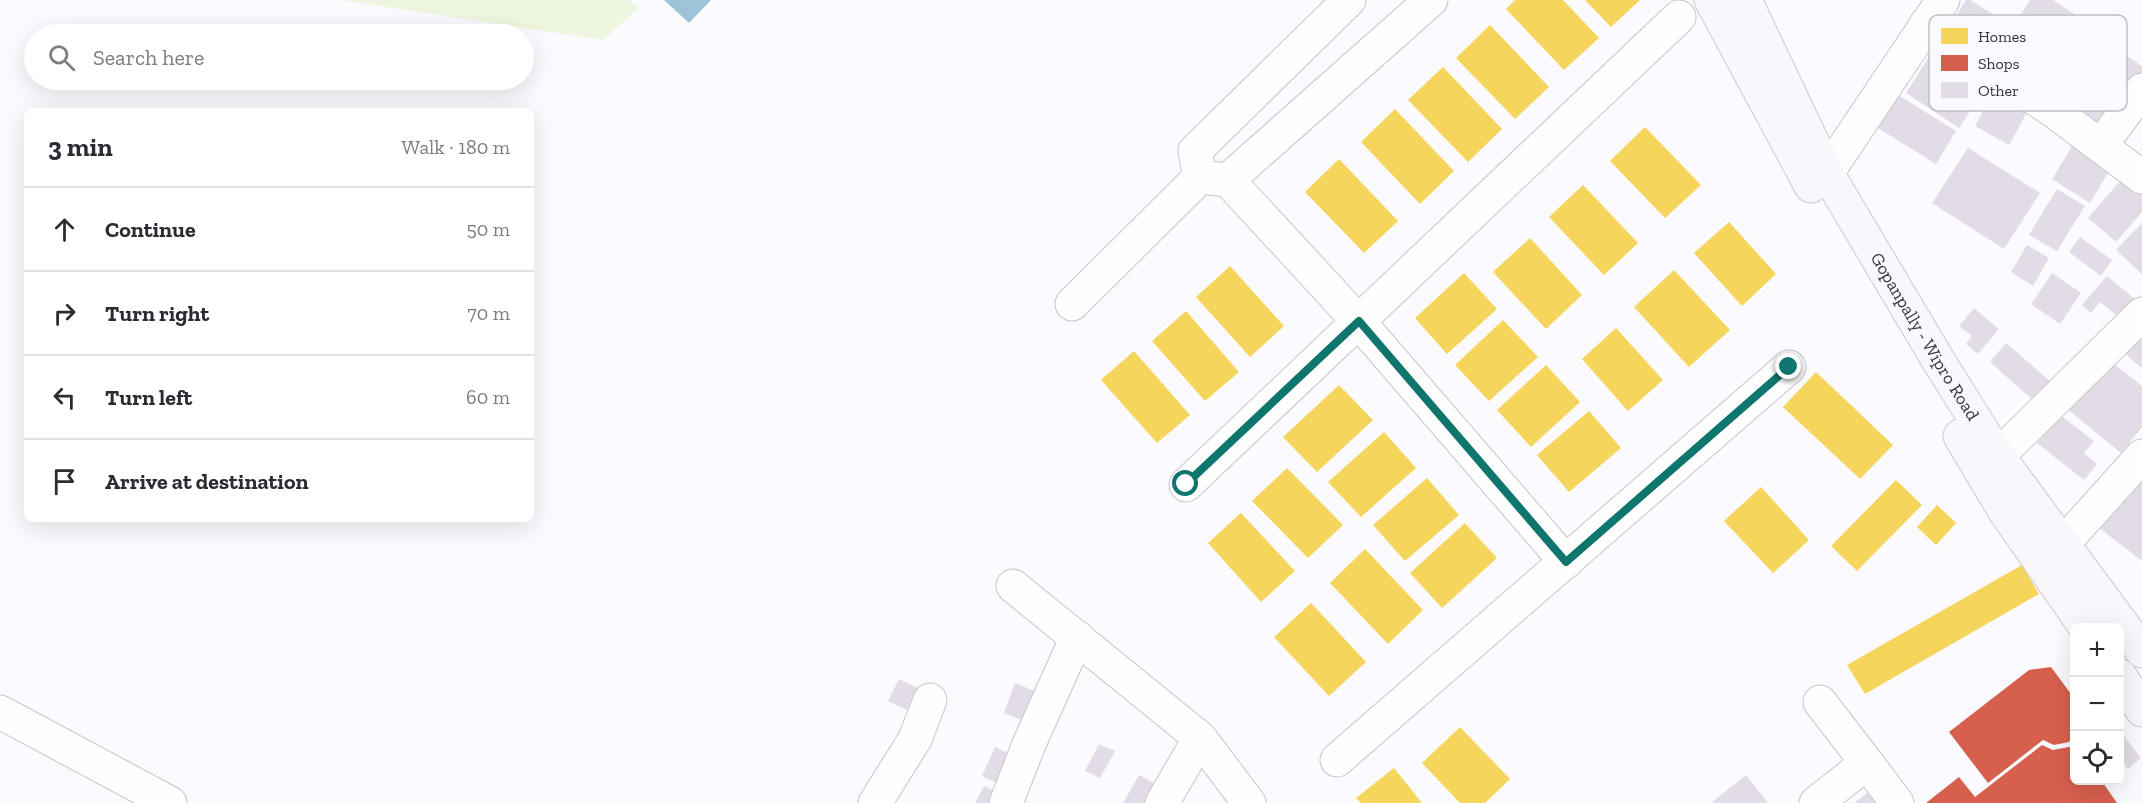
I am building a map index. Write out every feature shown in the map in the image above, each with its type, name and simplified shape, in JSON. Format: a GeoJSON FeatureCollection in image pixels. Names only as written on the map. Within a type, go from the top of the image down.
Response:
{"type":"FeatureCollection","features":[{"type":"Feature","properties":{"kind":"main road","name":"Gopanpally - Wipro Road"},"geometry":{"type":"LineString","coordinates":[[1711,0],[1818,199],[1900,337],[2004,510],[2083,623]]}},
{"type":"Feature","properties":{"kind":"main road","name":"Gopanpally - Wipro Road"},"geometry":{"type":"LineString","coordinates":[[1745,0],[1827,173],[1998,456],[2142,651]]}},
{"type":"Feature","properties":{"kind":"main road"},"geometry":{"type":"LineString","coordinates":[[2121,677],[2142,710]]}},
{"type":"Feature","properties":{"kind":"street"},"geometry":{"type":"LineString","coordinates":[[1349,0],[1194,151],[1214,179],[1359,321],[1566,562]]}},
{"type":"Feature","properties":{"kind":"street"},"geometry":{"type":"LineString","coordinates":[[1072,304],[1214,179],[1431,0]]}},
{"type":"Feature","properties":{"kind":"street"},"geometry":{"type":"LineString","coordinates":[[1186,484],[1678,16]]}},
{"type":"Feature","properties":{"kind":"street"},"geometry":{"type":"LineString","coordinates":[[1827,173],[1929,20]]}},
{"type":"Feature","properties":{"kind":"street"},"geometry":{"type":"LineString","coordinates":[[2127,110],[2142,90]]}},
{"type":"Feature","properties":{"kind":"street"},"geometry":{"type":"LineString","coordinates":[[2058,111],[2142,177]]}},
{"type":"Feature","properties":{"kind":"street"},"geometry":{"type":"LineString","coordinates":[[2101,145],[2126,111]]}},
{"type":"Feature","properties":{"kind":"street"},"geometry":{"type":"LineString","coordinates":[[1998,456],[2142,314]]}},
{"type":"Feature","properties":{"kind":"street"},"geometry":{"type":"LineString","coordinates":[[1337,760],[1789,367]]}},
{"type":"Feature","properties":{"kind":"street"},"geometry":{"type":"LineString","coordinates":[[2062,545],[2142,456]]}},
{"type":"Feature","properties":{"kind":"street"},"geometry":{"type":"LineString","coordinates":[[1013,586],[1200,738],[1247,802]]}},
{"type":"Feature","properties":{"kind":"street"},"geometry":{"type":"LineString","coordinates":[[1006,803],[1029,744],[1077,637]]}},
{"type":"Feature","properties":{"kind":"street"},"geometry":{"type":"LineString","coordinates":[[875,803],[915,739],[930,700]]}},
{"type":"Feature","properties":{"kind":"street"},"geometry":{"type":"LineString","coordinates":[[1820,702],[1897,803]]}},
{"type":"Feature","properties":{"kind":"street"},"geometry":{"type":"LineString","coordinates":[[0,712],[170,803]]}},
{"type":"Feature","properties":{"kind":"street"},"geometry":{"type":"LineString","coordinates":[[1162,803],[1200,738]]}},
{"type":"Feature","properties":{"kind":"street"},"geometry":{"type":"LineString","coordinates":[[1816,803],[1867,764]]}},
{"type":"Feature","properties":{"kind":"green space"},"geometry":{"type":"Polygon","coordinates":[[[341,0],[630,0],[639,8],[603,40],[534,29],[534,24],[498,24],[341,0]]]}},
{"type":"Feature","properties":{"kind":"water"},"geometry":{"type":"Polygon","coordinates":[[[664,0],[711,0],[689,23],[664,0]]]}},
{"type":"Feature","properties":{"kind":"building: Homes"},"geometry":{"type":"Polygon","coordinates":[[[1515,0],[1563,0],[1599,38],[1564,70],[1506,9],[1515,0]]]}},
{"type":"Feature","properties":{"kind":"building: Homes"},"geometry":{"type":"Polygon","coordinates":[[[1585,0],[1640,0],[1611,27],[1585,0]]]}},
{"type":"Feature","properties":{"kind":"building: Homes"},"geometry":{"type":"Polygon","coordinates":[[[1490,25],[1549,87],[1515,119],[1456,58],[1490,25]]]}},
{"type":"Feature","properties":{"kind":"building: Homes"},"geometry":{"type":"Polygon","coordinates":[[[1443,67],[1502,129],[1468,162],[1408,100],[1443,67]]]}},
{"type":"Feature","properties":{"kind":"building: Homes"},"geometry":{"type":"Polygon","coordinates":[[[1395,109],[1454,171],[1420,204],[1361,142],[1395,109]]]}},
{"type":"Feature","properties":{"kind":"building: Homes"},"geometry":{"type":"Polygon","coordinates":[[[1645,127],[1701,185],[1665,218],[1610,161],[1645,127]]]}},
{"type":"Feature","properties":{"kind":"building: Homes"},"geometry":{"type":"Polygon","coordinates":[[[1339,159],[1398,221],[1364,253],[1305,192],[1339,159]]]}},
{"type":"Feature","properties":{"kind":"building: Homes"},"geometry":{"type":"Polygon","coordinates":[[[1583,185],[1638,243],[1604,275],[1549,217],[1583,185]]]}},
{"type":"Feature","properties":{"kind":"building: Homes"},"geometry":{"type":"Polygon","coordinates":[[[1729,222],[1776,274],[1742,306],[1694,253],[1729,222]]]}},
{"type":"Feature","properties":{"kind":"building: Homes"},"geometry":{"type":"Polygon","coordinates":[[[1530,238],[1582,295],[1546,329],[1493,272],[1530,238]]]}},
{"type":"Feature","properties":{"kind":"building: Homes"},"geometry":{"type":"Polygon","coordinates":[[[1230,266],[1284,326],[1250,357],[1196,297],[1230,266]]]}},
{"type":"Feature","properties":{"kind":"building: Homes"},"geometry":{"type":"Polygon","coordinates":[[[1674,270],[1730,330],[1689,367],[1634,307],[1674,270]]]}},
{"type":"Feature","properties":{"kind":"building: Homes"},"geometry":{"type":"Polygon","coordinates":[[[1464,273],[1497,309],[1447,354],[1415,318],[1464,273]]]}},
{"type":"Feature","properties":{"kind":"building: Homes"},"geometry":{"type":"Polygon","coordinates":[[[1186,311],[1239,372],[1205,401],[1152,341],[1186,311]]]}},
{"type":"Feature","properties":{"kind":"building: Homes"},"geometry":{"type":"Polygon","coordinates":[[[1503,320],[1538,357],[1489,401],[1455,365],[1503,320]]]}},
{"type":"Feature","properties":{"kind":"building: Homes"},"geometry":{"type":"Polygon","coordinates":[[[1616,328],[1663,380],[1628,411],[1582,359],[1616,328]]]}},
{"type":"Feature","properties":{"kind":"building: Homes"},"geometry":{"type":"Polygon","coordinates":[[[1134,351],[1190,415],[1157,443],[1101,380],[1134,351]]]}},
{"type":"Feature","properties":{"kind":"building: Homes"},"geometry":{"type":"Polygon","coordinates":[[[1546,365],[1580,402],[1531,447],[1497,410],[1546,365]]]}},
{"type":"Feature","properties":{"kind":"building: Homes"},"geometry":{"type":"Polygon","coordinates":[[[1816,372],[1893,445],[1860,479],[1783,407],[1816,372]]]}},
{"type":"Feature","properties":{"kind":"building: Homes"},"geometry":{"type":"Polygon","coordinates":[[[1339,385],[1373,420],[1317,472],[1283,437],[1339,385]]]}},
{"type":"Feature","properties":{"kind":"building: Homes"},"geometry":{"type":"Polygon","coordinates":[[[1589,411],[1621,448],[1569,492],[1537,455],[1589,411]]]}},
{"type":"Feature","properties":{"kind":"building: Homes"},"geometry":{"type":"Polygon","coordinates":[[[1384,432],[1416,468],[1361,517],[1328,482],[1384,432]]]}},
{"type":"Feature","properties":{"kind":"building: Homes"},"geometry":{"type":"Polygon","coordinates":[[[1287,468],[1343,525],[1308,558],[1252,501],[1287,468]]]}},
{"type":"Feature","properties":{"kind":"building: Homes"},"geometry":{"type":"Polygon","coordinates":[[[1427,478],[1459,515],[1405,561],[1373,525],[1427,478]]]}},
{"type":"Feature","properties":{"kind":"building: Homes"},"geometry":{"type":"Polygon","coordinates":[[[1896,480],[1922,505],[1857,571],[1831,546],[1896,480]]]}},
{"type":"Feature","properties":{"kind":"building: Homes"},"geometry":{"type":"Polygon","coordinates":[[[1761,487],[1809,540],[1773,573],[1724,521],[1761,487]]]}},
{"type":"Feature","properties":{"kind":"building: Homes"},"geometry":{"type":"Polygon","coordinates":[[[1937,505],[1956,523],[1936,545],[1917,527],[1937,505]]]}},
{"type":"Feature","properties":{"kind":"building: Homes"},"geometry":{"type":"Polygon","coordinates":[[[1241,513],[1295,571],[1261,602],[1208,543],[1241,513]]]}},
{"type":"Feature","properties":{"kind":"building: Homes"},"geometry":{"type":"Polygon","coordinates":[[[1465,523],[1497,558],[1442,608],[1410,573],[1465,523]]]}},
{"type":"Feature","properties":{"kind":"building: Homes"},"geometry":{"type":"Polygon","coordinates":[[[1365,549],[1423,610],[1388,644],[1330,583],[1365,549]]]}},
{"type":"Feature","properties":{"kind":"building: Homes"},"geometry":{"type":"Polygon","coordinates":[[[2022,565],[2039,594],[1865,694],[1847,665],[2022,565]]]}},
{"type":"Feature","properties":{"kind":"building: Homes"},"geometry":{"type":"Polygon","coordinates":[[[1311,603],[1366,662],[1329,696],[1274,637],[1311,603]]]}},
{"type":"Feature","properties":{"kind":"building: Homes"},"geometry":{"type":"Polygon","coordinates":[[[1460,727],[1510,779],[1485,803],[1460,803],[1422,763],[1460,727]]]}},
{"type":"Feature","properties":{"kind":"building: Homes"},"geometry":{"type":"Polygon","coordinates":[[[1394,768],[1422,803],[1361,803],[1356,798],[1394,768]]]}},
{"type":"Feature","properties":{"kind":"building: Shops"},"geometry":{"type":"Polygon","coordinates":[[[2051,667],[2070,693],[2070,741],[2054,745],[2043,740],[1988,783],[1949,732],[2029,670],[2051,667]]]}},
{"type":"Feature","properties":{"kind":"building: Shops"},"geometry":{"type":"Polygon","coordinates":[[[2042,745],[2053,750],[2070,747],[2070,785],[2104,785],[2117,803],[1926,803],[1959,777],[1975,797],[2042,745]]]}},
{"type":"Feature","properties":{"kind":"building: Other"},"geometry":{"type":"Polygon","coordinates":[[[1966,0],[1970,0],[1994,15],[1957,15],[1966,0]]]}},
{"type":"Feature","properties":{"kind":"building: Other"},"geometry":{"type":"Polygon","coordinates":[[[2030,0],[2053,0],[2076,15],[2020,15],[2030,0]]]}},
{"type":"Feature","properties":{"kind":"building: Other"},"geometry":{"type":"Polygon","coordinates":[[[2127,56],[2142,66],[2142,74],[2128,95],[2127,56]]]}},
{"type":"Feature","properties":{"kind":"building: Other"},"geometry":{"type":"Polygon","coordinates":[[[1929,57],[1929,108],[1906,93],[1929,57]]]}},
{"type":"Feature","properties":{"kind":"building: Other"},"geometry":{"type":"Polygon","coordinates":[[[1898,95],[1956,131],[1936,164],[1878,128],[1898,95]]]}},
{"type":"Feature","properties":{"kind":"building: Other"},"geometry":{"type":"Polygon","coordinates":[[[1933,111],[1970,111],[1959,128],[1933,111]]]}},
{"type":"Feature","properties":{"kind":"building: Other"},"geometry":{"type":"Polygon","coordinates":[[[1983,111],[2028,111],[2009,145],[1975,126],[1983,111]]]}},
{"type":"Feature","properties":{"kind":"building: Other"},"geometry":{"type":"Polygon","coordinates":[[[2058,111],[2109,111],[2094,134],[2058,111]]]}},
{"type":"Feature","properties":{"kind":"building: Other"},"geometry":{"type":"Polygon","coordinates":[[[2076,140],[2114,163],[2090,203],[2052,179],[2076,140]]]}},
{"type":"Feature","properties":{"kind":"building: Other"},"geometry":{"type":"Polygon","coordinates":[[[1968,148],[2040,193],[2004,249],[1932,203],[1968,148]]]}},
{"type":"Feature","properties":{"kind":"building: Other"},"geometry":{"type":"Polygon","coordinates":[[[2127,173],[2142,186],[2142,212],[2116,242],[2088,218],[2127,173]]]}},
{"type":"Feature","properties":{"kind":"building: Other"},"geometry":{"type":"Polygon","coordinates":[[[2057,189],[2085,206],[2057,251],[2029,235],[2057,189]]]}},
{"type":"Feature","properties":{"kind":"building: Other"},"geometry":{"type":"Polygon","coordinates":[[[2142,223],[2142,274],[2116,250],[2142,223]]]}},
{"type":"Feature","properties":{"kind":"building: Other"},"geometry":{"type":"Polygon","coordinates":[[[2080,237],[2112,260],[2101,276],[2069,252],[2080,237]]]}},
{"type":"Feature","properties":{"kind":"building: Other"},"geometry":{"type":"Polygon","coordinates":[[[2027,245],[2049,258],[2033,286],[2011,272],[2027,245]]]}},
{"type":"Feature","properties":{"kind":"building: Other"},"geometry":{"type":"Polygon","coordinates":[[[2052,273],[2081,293],[2060,324],[2031,304],[2052,273]]]}},
{"type":"Feature","properties":{"kind":"building: Other"},"geometry":{"type":"Polygon","coordinates":[[[2107,276],[2141,304],[2107,327],[2116,315],[2100,302],[2091,313],[2082,305],[2107,276]]]}},
{"type":"Feature","properties":{"kind":"building: Other"},"geometry":{"type":"Polygon","coordinates":[[[1974,308],[1999,329],[1978,354],[1966,344],[1972,336],[1959,326],[1974,308]]]}},
{"type":"Feature","properties":{"kind":"building: Other"},"geometry":{"type":"Polygon","coordinates":[[[2142,331],[2142,368],[2124,353],[2142,331]]]}},
{"type":"Feature","properties":{"kind":"building: Other"},"geometry":{"type":"Polygon","coordinates":[[[2006,343],[2051,382],[2034,401],[1990,362],[2006,343]]]}},
{"type":"Feature","properties":{"kind":"building: Other"},"geometry":{"type":"Polygon","coordinates":[[[2108,359],[2142,386],[2142,427],[2121,453],[2067,409],[2108,359]]]}},
{"type":"Feature","properties":{"kind":"building: Other"},"geometry":{"type":"Polygon","coordinates":[[[2060,415],[2094,441],[2084,453],[2097,464],[2084,480],[2037,443],[2060,415]]]}},
{"type":"Feature","properties":{"kind":"building: Other"},"geometry":{"type":"Polygon","coordinates":[[[2142,469],[2142,561],[2098,527],[2142,469]]]}},
{"type":"Feature","properties":{"kind":"building: Other"},"geometry":{"type":"Polygon","coordinates":[[[899,679],[918,688],[907,710],[888,701],[899,679]]]}},
{"type":"Feature","properties":{"kind":"building: Other"},"geometry":{"type":"Polygon","coordinates":[[[1015,683],[1035,691],[1022,720],[1004,713],[1015,683]]]}},
{"type":"Feature","properties":{"kind":"building: Other"},"geometry":{"type":"Polygon","coordinates":[[[2124,736],[2141,758],[2128,769],[2124,764],[2124,736]]]}},
{"type":"Feature","properties":{"kind":"building: Other"},"geometry":{"type":"Polygon","coordinates":[[[1099,744],[1115,751],[1100,778],[1085,771],[1099,744]]]}},
{"type":"Feature","properties":{"kind":"building: Other"},"geometry":{"type":"Polygon","coordinates":[[[995,747],[1012,755],[999,784],[982,776],[995,747]]]}},
{"type":"Feature","properties":{"kind":"building: Other"},"geometry":{"type":"Polygon","coordinates":[[[1139,775],[1156,784],[1146,803],[1123,803],[1139,775]]]}},
{"type":"Feature","properties":{"kind":"building: Other"},"geometry":{"type":"Polygon","coordinates":[[[1746,775],[1768,803],[1711,803],[1746,775]]]}},
{"type":"Feature","properties":{"kind":"building: Other"},"geometry":{"type":"Polygon","coordinates":[[[984,786],[1003,795],[1000,803],[975,803],[984,786]]]}},
{"type":"Feature","properties":{"kind":"building: Other"},"geometry":{"type":"Polygon","coordinates":[[[1867,793],[1876,803],[1854,803],[1867,793]]]}},
{"type":"Feature","properties":{"kind":"route"},"geometry":{"type":"LineString","coordinates":[[1186,484],[1359,321],[1566,562],[1789,367]]}}]}
